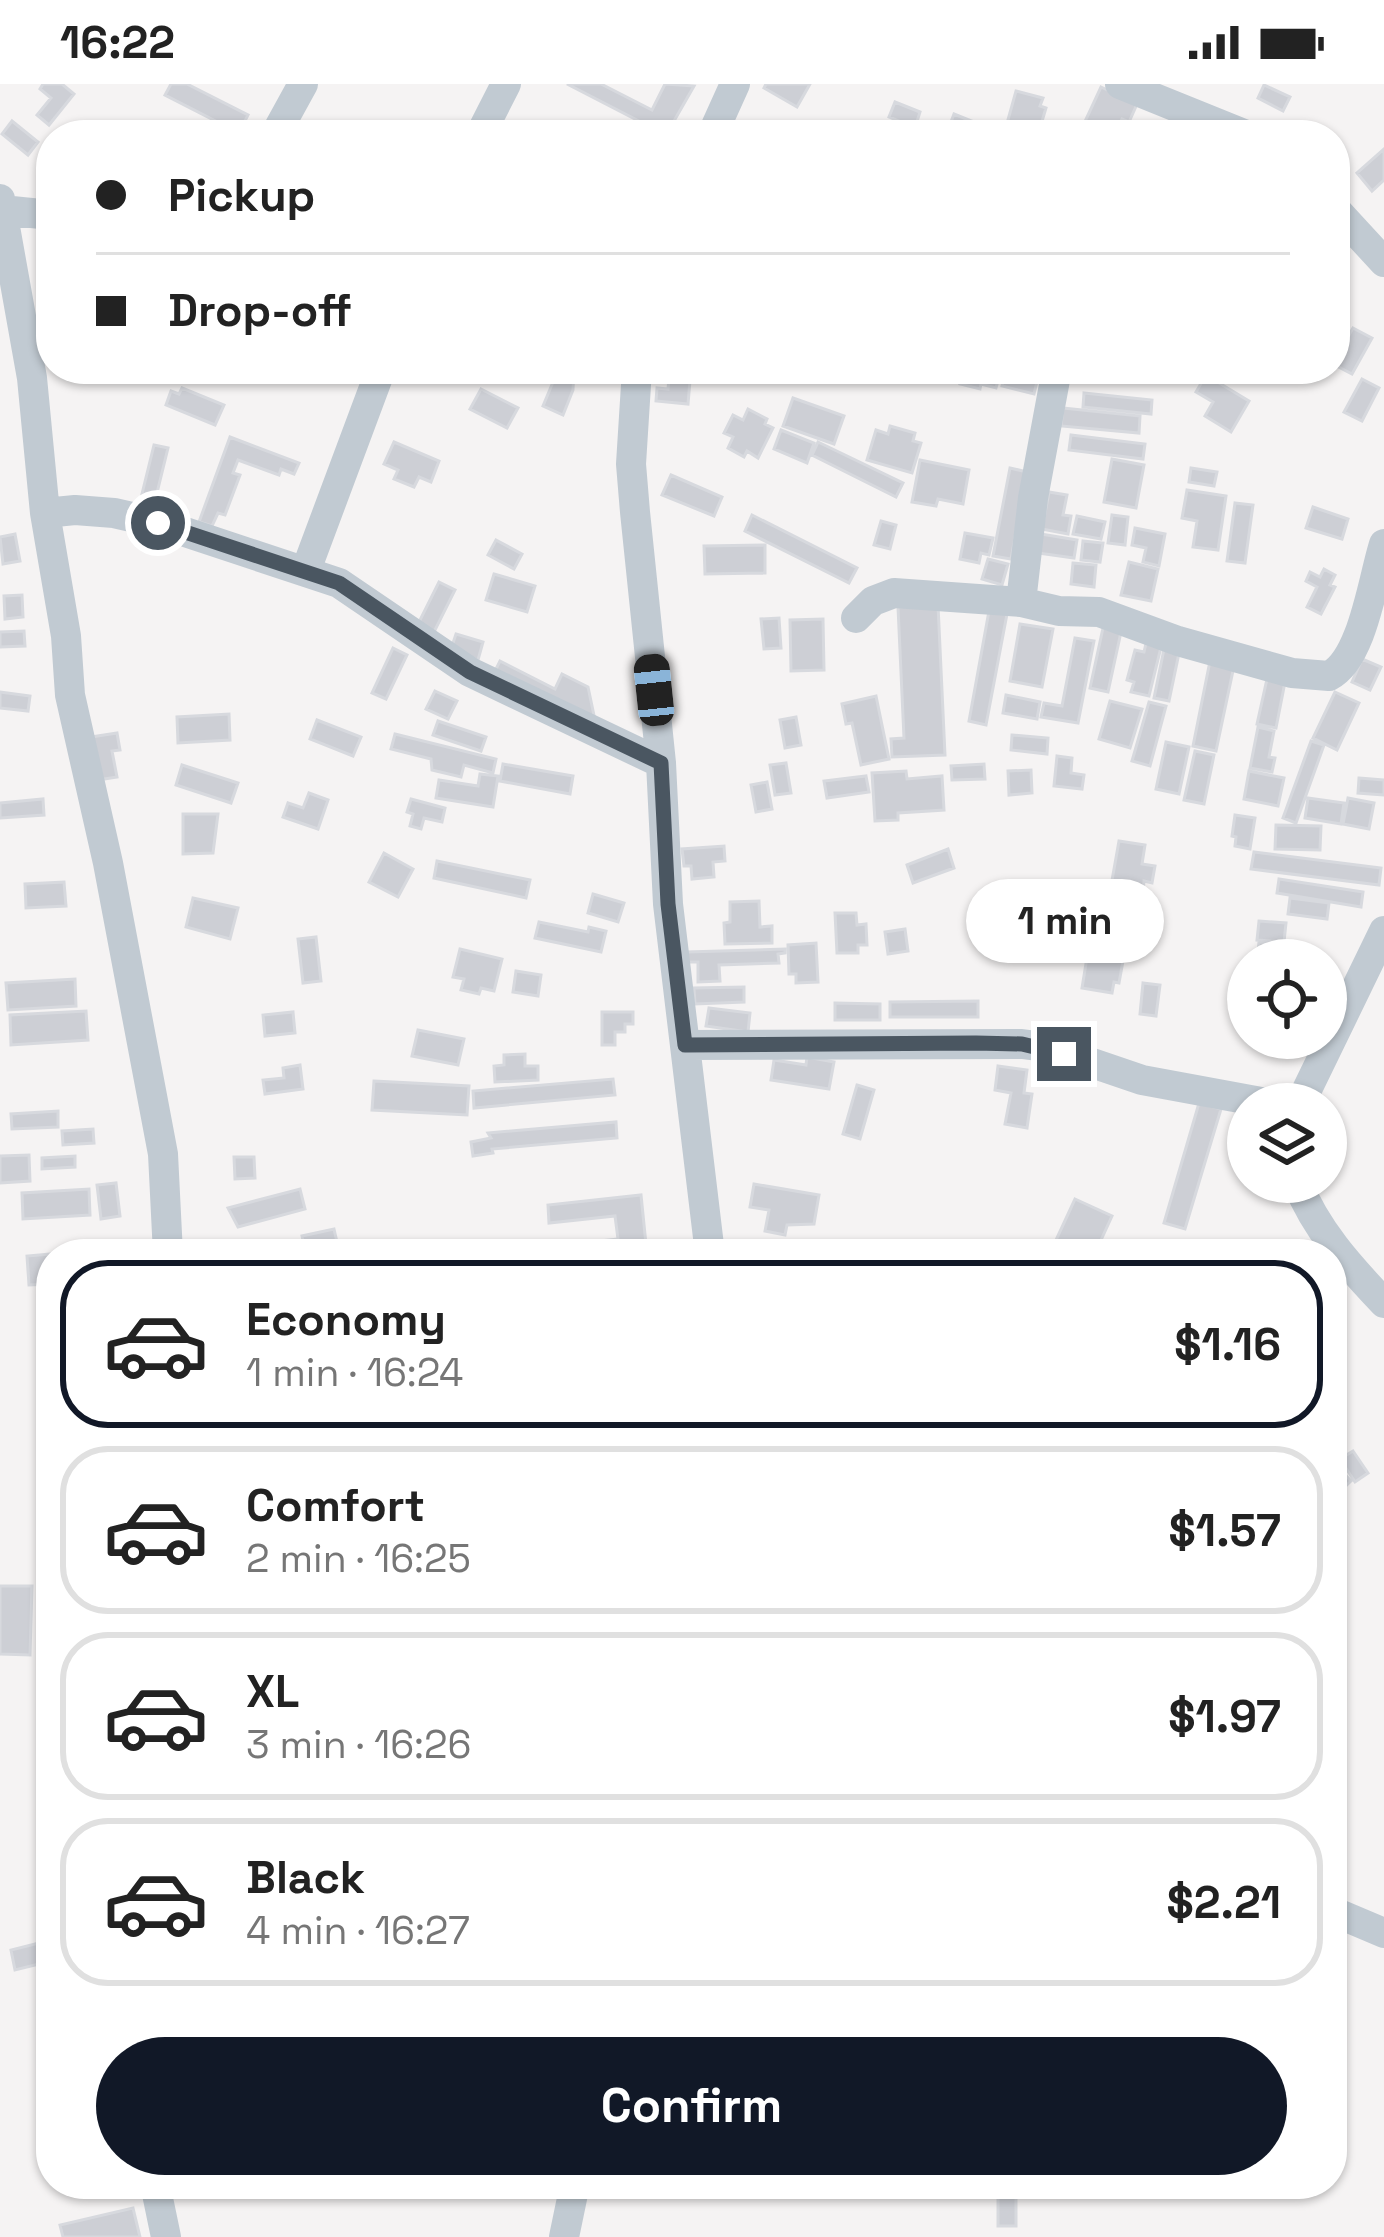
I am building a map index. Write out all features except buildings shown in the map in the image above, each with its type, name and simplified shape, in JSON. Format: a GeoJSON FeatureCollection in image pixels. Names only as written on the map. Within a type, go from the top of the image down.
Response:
{"type":"FeatureCollection","features":[{"type":"Feature","properties":{"kind":"street"},"geometry":{"type":"LineString","coordinates":[[283,120],[303,84]]}},
{"type":"Feature","properties":{"kind":"street"},"geometry":{"type":"LineString","coordinates":[[488,120],[506,84]]}},
{"type":"Feature","properties":{"kind":"street"},"geometry":{"type":"LineString","coordinates":[[719,120],[735,84]]}},
{"type":"Feature","properties":{"kind":"street"},"geometry":{"type":"LineString","coordinates":[[1120,84],[1209,120]]}},
{"type":"Feature","properties":{"kind":"street"},"geometry":{"type":"LineString","coordinates":[[1166,120],[1172,105]]}},
{"type":"Feature","properties":{"kind":"street"},"geometry":{"type":"LineString","coordinates":[[36,212],[1,204],[32,378],[70,695],[108,863],[163,1154],[167,1239]]}},
{"type":"Feature","properties":{"kind":"street"},"geometry":{"type":"LineString","coordinates":[[1350,225],[1384,262]]}},
{"type":"Feature","properties":{"kind":"street"},"geometry":{"type":"LineString","coordinates":[[306,570],[372,384]]}},
{"type":"Feature","properties":{"kind":"street"},"geometry":{"type":"LineString","coordinates":[[636,384],[632,464],[661,763],[668,904],[708,1239]]}},
{"type":"Feature","properties":{"kind":"street"},"geometry":{"type":"LineString","coordinates":[[1021,602],[1033,498],[1055,384]]}},
{"type":"Feature","properties":{"kind":"street"},"geometry":{"type":"LineString","coordinates":[[45,513],[74,510],[136,518],[339,583],[470,672],[661,763]]}},
{"type":"Feature","properties":{"kind":"street"},"geometry":{"type":"LineString","coordinates":[[856,618],[873,601],[894,593],[1021,602],[1099,612],[1178,641],[1292,673],[1330,676],[1343,666],[1361,628],[1384,544]]}},
{"type":"Feature","properties":{"kind":"street"},"geometry":{"type":"LineString","coordinates":[[1310,1083],[1384,931]]}},
{"type":"Feature","properties":{"kind":"street"},"geometry":{"type":"LineString","coordinates":[[685,1045],[1022,1044],[1045,1047],[1142,1080],[1227,1096]]}},
{"type":"Feature","properties":{"kind":"street"},"geometry":{"type":"LineString","coordinates":[[1306,1203],[1328,1239]]}},
{"type":"Feature","properties":{"kind":"street"},"geometry":{"type":"LineString","coordinates":[[1347,1263],[1384,1303]]}},
{"type":"Feature","properties":{"kind":"street"},"geometry":{"type":"LineString","coordinates":[[1347,1917],[1384,1933]]}},
{"type":"Feature","properties":{"kind":"street"},"geometry":{"type":"LineString","coordinates":[[158,2199],[166,2237]]}},
{"type":"Feature","properties":{"kind":"street"},"geometry":{"type":"LineString","coordinates":[[564,2237],[572,2199]]}},
{"type":"Feature","properties":{"kind":"route"},"geometry":{"type":"LineString","coordinates":[[158,523],[339,583],[470,672],[661,763],[668,904],[685,1045],[1022,1044],[1064,1054]]}}]}
